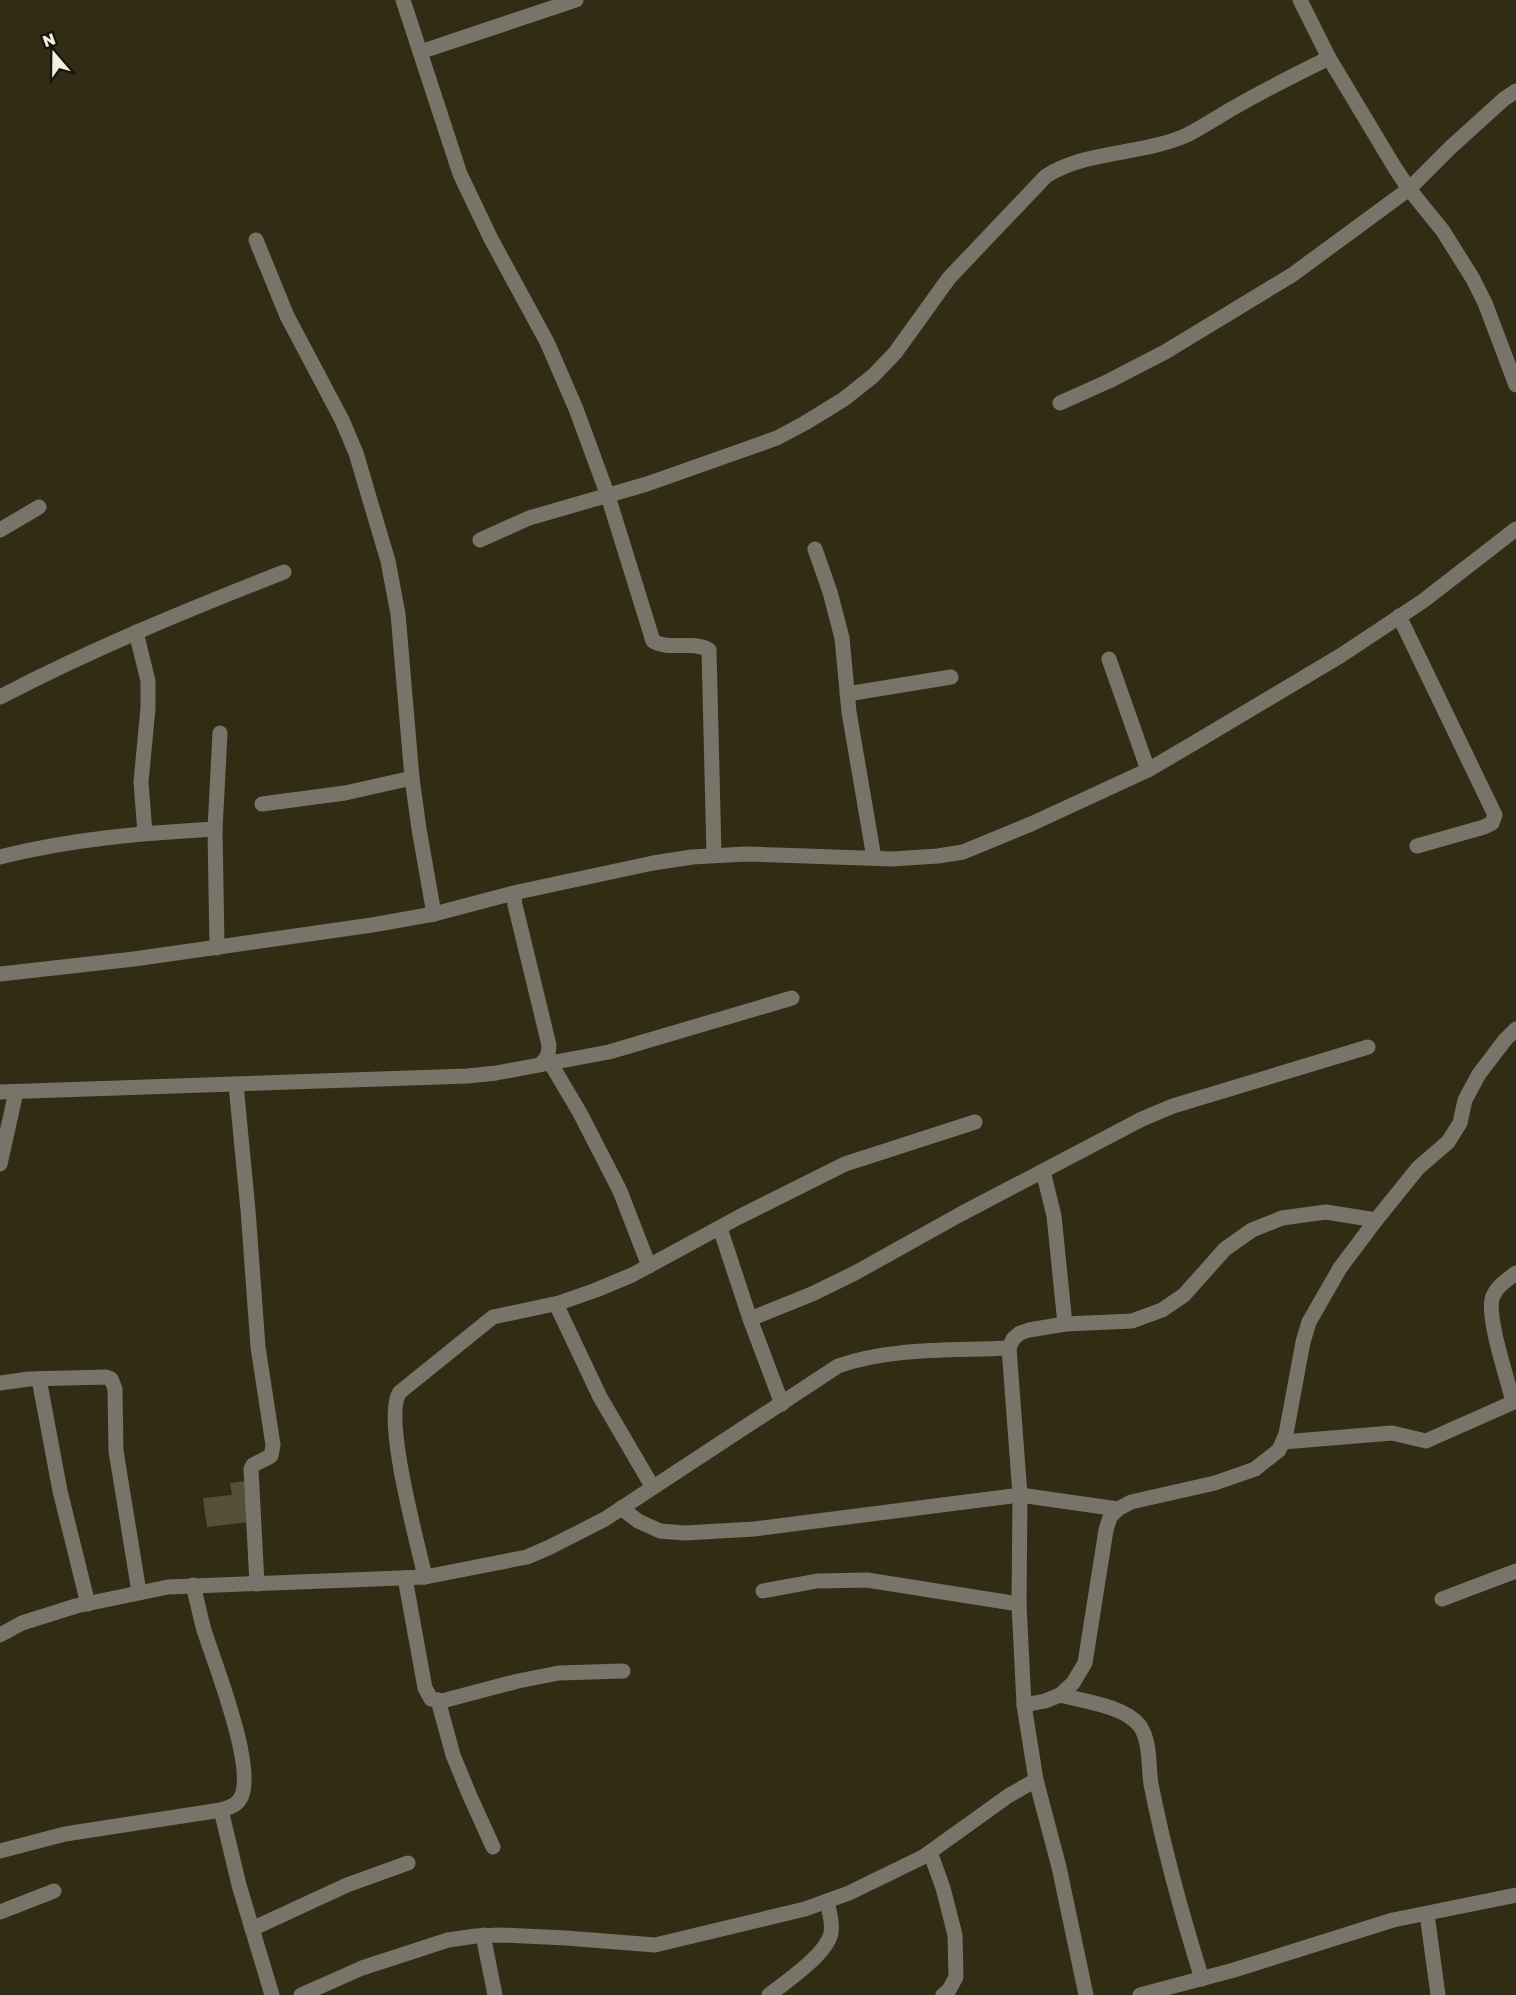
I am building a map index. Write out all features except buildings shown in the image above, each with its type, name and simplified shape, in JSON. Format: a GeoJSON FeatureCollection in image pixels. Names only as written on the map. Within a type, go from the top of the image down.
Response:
{"type":"FeatureCollection","features":[{"type":"Feature","properties":{"kind":"street"},"geometry":{"type":"LineString","coordinates":[[403,0],[460,174],[491,239],[559,366],[608,496],[653,641],[661,644],[700,646],[709,650],[711,655],[714,855]]}},
{"type":"Feature","properties":{"kind":"street"},"geometry":{"type":"LineString","coordinates":[[420,52],[576,0]]}},
{"type":"Feature","properties":{"kind":"street"},"geometry":{"type":"LineString","coordinates":[[1300,0],[1329,58],[1409,189],[1443,231],[1473,279],[1485,303],[1516,385]]}},
{"type":"Feature","properties":{"kind":"street"},"geometry":{"type":"LineString","coordinates":[[480,540],[537,516],[608,496],[732,455],[777,438],[805,423],[844,399],[873,376],[895,353],[937,292],[986,237],[1046,176],[1060,168],[1131,152],[1186,135],[1254,96],[1329,58]]}},
{"type":"Feature","properties":{"kind":"street"},"geometry":{"type":"LineString","coordinates":[[1060,403],[1135,369],[1292,275],[1409,189],[1469,131],[1516,91]]}},
{"type":"Feature","properties":{"kind":"street"},"geometry":{"type":"LineString","coordinates":[[256,240],[287,316],[353,444],[388,561],[399,615],[412,778],[434,914]]}},
{"type":"Feature","properties":{"kind":"street"},"geometry":{"type":"LineString","coordinates":[[0,530],[39,507]]}},
{"type":"Feature","properties":{"kind":"street"},"geometry":{"type":"LineString","coordinates":[[0,974],[217,948],[361,927],[434,914],[518,892],[653,863],[714,855],[874,858],[938,856],[963,852],[1022,828],[1148,770],[1340,656],[1423,600],[1516,529]]}},
{"type":"Feature","properties":{"kind":"street"},"geometry":{"type":"LineString","coordinates":[[815,549],[830,592],[842,638],[847,694],[874,858]]}},
{"type":"Feature","properties":{"kind":"street"},"geometry":{"type":"LineString","coordinates":[[0,697],[60,666],[136,632],[284,572]]}},
{"type":"Feature","properties":{"kind":"street"},"geometry":{"type":"LineString","coordinates":[[1399,616],[1495,815],[1491,823],[1484,827],[1417,846]]}},
{"type":"Feature","properties":{"kind":"street"},"geometry":{"type":"LineString","coordinates":[[136,632],[148,681],[148,708],[141,782],[145,833]]}},
{"type":"Feature","properties":{"kind":"street"},"geometry":{"type":"LineString","coordinates":[[1109,659],[1148,770]]}},
{"type":"Feature","properties":{"kind":"street"},"geometry":{"type":"LineString","coordinates":[[847,694],[951,676]]}},
{"type":"Feature","properties":{"kind":"street"},"geometry":{"type":"LineString","coordinates":[[217,948],[215,829],[220,733]]}},
{"type":"Feature","properties":{"kind":"street"},"geometry":{"type":"LineString","coordinates":[[262,804],[345,793],[412,778]]}},
{"type":"Feature","properties":{"kind":"street"},"geometry":{"type":"LineString","coordinates":[[0,856],[72,842],[145,833],[215,829]]}},
{"type":"Feature","properties":{"kind":"street"},"geometry":{"type":"LineString","coordinates":[[518,892],[514,897],[515,905],[549,1045],[545,1064],[580,1113],[620,1191],[649,1266]]}},
{"type":"Feature","properties":{"kind":"street"},"geometry":{"type":"LineString","coordinates":[[0,1092],[468,1076],[609,1052],[792,998]]}},
{"type":"Feature","properties":{"kind":"street"},"geometry":{"type":"LineString","coordinates":[[1024,1705],[1060,1695],[1073,1683],[1085,1663],[1106,1530],[1110,1517],[1118,1509],[1131,1502],[1215,1483],[1255,1469],[1280,1449],[1286,1434],[1303,1342],[1309,1322],[1340,1268],[1376,1220],[1418,1168],[1448,1142],[1460,1122],[1465,1100],[1479,1074],[1516,1029]]}},
{"type":"Feature","properties":{"kind":"street"},"geometry":{"type":"LineString","coordinates":[[750,1319],[812,1294],[855,1273],[1113,1132],[1173,1106],[1306,1068],[1368,1047]]}},
{"type":"Feature","properties":{"kind":"street"},"geometry":{"type":"LineString","coordinates":[[236,1085],[258,1347],[273,1445],[271,1456],[253,1465],[251,1469],[257,1584]]}},
{"type":"Feature","properties":{"kind":"street"},"geometry":{"type":"LineString","coordinates":[[0,1164],[16,1092]]}},
{"type":"Feature","properties":{"kind":"street"},"geometry":{"type":"LineString","coordinates":[[425,1577],[394,1426],[396,1397],[400,1392],[493,1317],[556,1304],[596,1290],[649,1266],[845,1164],[975,1122]]}},
{"type":"Feature","properties":{"kind":"street"},"geometry":{"type":"LineString","coordinates":[[1043,1172],[1054,1216],[1065,1324]]}},
{"type":"Feature","properties":{"kind":"street"},"geometry":{"type":"LineString","coordinates":[[1086,1995],[1059,1867],[1036,1780],[1024,1705],[1019,1604],[1020,1496],[1009,1348],[1013,1339],[1029,1329],[1065,1324],[1132,1321],[1162,1310],[1184,1295],[1225,1249],[1252,1230],[1282,1218],[1326,1212],[1376,1220]]}},
{"type":"Feature","properties":{"kind":"street"},"geometry":{"type":"LineString","coordinates":[[720,1228],[750,1319],[782,1404]]}},
{"type":"Feature","properties":{"kind":"street"},"geometry":{"type":"LineString","coordinates":[[1282,1442],[1392,1433],[1426,1441],[1515,1402],[1491,1315],[1492,1299],[1500,1285],[1516,1273]]}},
{"type":"Feature","properties":{"kind":"street"},"geometry":{"type":"LineString","coordinates":[[556,1304],[603,1404],[652,1486]]}},
{"type":"Feature","properties":{"kind":"street"},"geometry":{"type":"LineString","coordinates":[[0,1635],[22,1623],[139,1592],[193,1585],[425,1577],[527,1557],[604,1519],[838,1366],[886,1354],[1009,1348]]}},
{"type":"Feature","properties":{"kind":"street"},"geometry":{"type":"LineString","coordinates":[[0,1383],[39,1379],[106,1377],[111,1379],[114,1384],[116,1451],[139,1592]]}},
{"type":"Feature","properties":{"kind":"street"},"geometry":{"type":"LineString","coordinates":[[39,1379],[60,1491],[88,1604]]}},
{"type":"Feature","properties":{"kind":"street"},"geometry":{"type":"LineString","coordinates":[[621,1508],[638,1521],[660,1531],[685,1533],[754,1529],[1020,1496],[1118,1509]]}},
{"type":"Feature","properties":{"kind":"street"},"geometry":{"type":"LineString","coordinates":[[1442,1599],[1515,1574]]}},
{"type":"Feature","properties":{"kind":"street"},"geometry":{"type":"LineString","coordinates":[[405,1578],[425,1688],[431,1699],[438,1700],[560,1673],[624,1671]]}},
{"type":"Feature","properties":{"kind":"street"},"geometry":{"type":"LineString","coordinates":[[763,1591],[818,1581],[867,1580],[1019,1604]]}},
{"type":"Feature","properties":{"kind":"street"},"geometry":{"type":"LineString","coordinates":[[0,1851],[65,1834],[221,1810],[233,1806],[240,1800],[244,1783],[243,1767],[230,1704],[204,1629],[193,1585]]}},
{"type":"Feature","properties":{"kind":"street"},"geometry":{"type":"LineString","coordinates":[[1060,1695],[1113,1708],[1129,1716],[1140,1726],[1146,1742],[1151,1784],[1179,1904],[1202,1979]]}},
{"type":"Feature","properties":{"kind":"street"},"geometry":{"type":"LineString","coordinates":[[438,1700],[453,1755],[493,1847]]}},
{"type":"Feature","properties":{"kind":"street"},"geometry":{"type":"LineString","coordinates":[[302,1995],[362,1968],[448,1940],[483,1935],[566,1938],[655,1945],[761,1921],[827,1901],[899,1869],[930,1852],[1008,1796],[1036,1780]]}},
{"type":"Feature","properties":{"kind":"street"},"geometry":{"type":"LineString","coordinates":[[221,1810],[239,1886],[272,1995]]}},
{"type":"Feature","properties":{"kind":"street"},"geometry":{"type":"LineString","coordinates":[[930,1852],[946,1896],[955,1935],[956,1977],[949,1990],[943,1995]]}},
{"type":"Feature","properties":{"kind":"street"},"geometry":{"type":"LineString","coordinates":[[252,1929],[327,1894],[408,1863]]}},
{"type":"Feature","properties":{"kind":"street"},"geometry":{"type":"LineString","coordinates":[[0,1912],[54,1891]]}},
{"type":"Feature","properties":{"kind":"street"},"geometry":{"type":"LineString","coordinates":[[1140,1995],[1202,1979],[1393,1920],[1516,1895]]}},
{"type":"Feature","properties":{"kind":"street"},"geometry":{"type":"LineString","coordinates":[[769,1995],[824,1947],[831,1936],[832,1926],[827,1901]]}},
{"type":"Feature","properties":{"kind":"street"},"geometry":{"type":"LineString","coordinates":[[1426,1914],[1438,1995]]}},
{"type":"Feature","properties":{"kind":"street"},"geometry":{"type":"LineString","coordinates":[[483,1935],[495,1995]]}}]}
